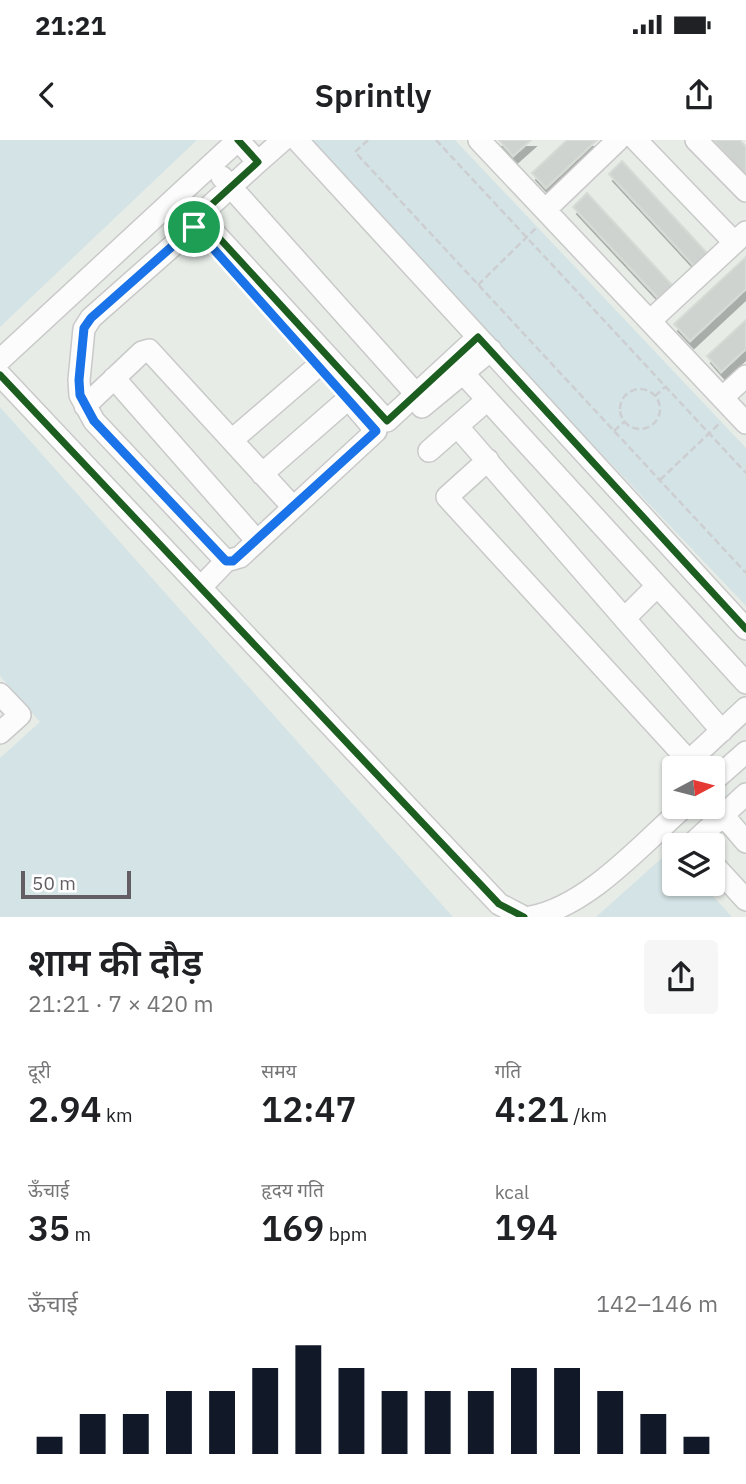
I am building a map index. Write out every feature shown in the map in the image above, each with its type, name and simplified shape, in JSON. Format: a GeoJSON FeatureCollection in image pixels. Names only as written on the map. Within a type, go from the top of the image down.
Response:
{"type":"FeatureCollection","features":[{"type":"Feature","properties":{"kind":"street"},"geometry":{"type":"LineString","coordinates":[[0,360],[238,140],[258,162]]}},
{"type":"Feature","properties":{"kind":"street"},"geometry":{"type":"LineString","coordinates":[[283,140],[200,216],[387,421],[416,394],[458,367]]}},
{"type":"Feature","properties":{"kind":"street"},"geometry":{"type":"LineString","coordinates":[[298,140],[746,629]]}},
{"type":"Feature","properties":{"kind":"street"},"geometry":{"type":"LineString","coordinates":[[479,140],[734,410],[746,376]]}},
{"type":"Feature","properties":{"kind":"street"},"geometry":{"type":"LineString","coordinates":[[547,212],[618,140]]}},
{"type":"Feature","properties":{"kind":"street"},"geometry":{"type":"LineString","coordinates":[[636,140],[740,237],[650,321]]}},
{"type":"Feature","properties":{"kind":"street"},"geometry":{"type":"LineString","coordinates":[[696,140],[746,191]]}},
{"type":"Feature","properties":{"kind":"street"},"geometry":{"type":"LineString","coordinates":[[211,165],[416,394]]}},
{"type":"Feature","properties":{"kind":"street"},"geometry":{"type":"LineString","coordinates":[[172,201],[376,431],[240,557],[226,561],[201,587]]}},
{"type":"Feature","properties":{"kind":"street"},"geometry":{"type":"LineString","coordinates":[[194,227],[97,312],[84,328],[79,380],[85,406],[94,421],[226,561]]}},
{"type":"Feature","properties":{"kind":"street"},"geometry":{"type":"LineString","coordinates":[[395,429],[484,344]]}},
{"type":"Feature","properties":{"kind":"street"},"geometry":{"type":"LineString","coordinates":[[85,406],[142,352],[149,350],[293,508]]}},
{"type":"Feature","properties":{"kind":"street"},"geometry":{"type":"LineString","coordinates":[[232,440],[319,365]]}},
{"type":"Feature","properties":{"kind":"street"},"geometry":{"type":"LineString","coordinates":[[458,367],[746,683]]}},
{"type":"Feature","properties":{"kind":"street"},"geometry":{"type":"LineString","coordinates":[[0,375],[499,904],[524,917]]}},
{"type":"Feature","properties":{"kind":"street"},"geometry":{"type":"LineString","coordinates":[[114,378],[257,541]]}},
{"type":"Feature","properties":{"kind":"street"},"geometry":{"type":"LineString","coordinates":[[262,474],[348,399]]}},
{"type":"Feature","properties":{"kind":"street"},"geometry":{"type":"LineString","coordinates":[[429,451],[487,400]]}},
{"type":"Feature","properties":{"kind":"street"},"geometry":{"type":"LineString","coordinates":[[457,426],[488,460],[626,617],[737,722],[689,761],[447,497],[488,460]]}},
{"type":"Feature","properties":{"kind":"street"},"geometry":{"type":"LineString","coordinates":[[626,617],[657,586]]}},
{"type":"Feature","properties":{"kind":"street"},"geometry":{"type":"LineString","coordinates":[[0,694],[20,715],[0,733]]}},
{"type":"Feature","properties":{"kind":"street"},"geometry":{"type":"LineString","coordinates":[[725,771],[746,753]]}},
{"type":"Feature","properties":{"kind":"street"},"geometry":{"type":"LineString","coordinates":[[725,813],[746,794]]}},
{"type":"Feature","properties":{"kind":"street"},"geometry":{"type":"LineString","coordinates":[[725,817],[746,842]]}},
{"type":"Feature","properties":{"kind":"street"},"geometry":{"type":"LineString","coordinates":[[530,917],[552,913],[583,897],[671,819]]}},
{"type":"Feature","properties":{"kind":"street"},"geometry":{"type":"LineString","coordinates":[[704,833],[719,819]]}},
{"type":"Feature","properties":{"kind":"street"},"geometry":{"type":"LineString","coordinates":[[725,877],[746,900]]}},
{"type":"Feature","properties":{"kind":"path"},"geometry":{"type":"LineString","coordinates":[[368,140],[355,152],[746,573]]}},
{"type":"Feature","properties":{"kind":"path"},"geometry":{"type":"LineString","coordinates":[[436,140],[746,473]]}},
{"type":"Feature","properties":{"kind":"path"},"geometry":{"type":"LineString","coordinates":[[478,285],[547,212]]}},
{"type":"Feature","properties":{"kind":"path"},"geometry":{"type":"LineString","coordinates":[[655,396],[665,387]]}},
{"type":"Feature","properties":{"kind":"path"},"geometry":{"type":"LineString","coordinates":[[641,389],[655,396],[659,412],[653,424],[640,429],[625,421],[620,407],[625,396],[641,389]]}},
{"type":"Feature","properties":{"kind":"path"},"geometry":{"type":"LineString","coordinates":[[660,481],[734,410]]}},
{"type":"Feature","properties":{"kind":"path"},"geometry":{"type":"LineString","coordinates":[[614,431],[625,421]]}},
{"type":"Feature","properties":{"kind":"shaded area"},"geometry":{"type":"Polygon","coordinates":[[[0,140],[197,140],[0,327],[0,140]]]}},
{"type":"Feature","properties":{"kind":"shaded area"},"geometry":{"type":"Polygon","coordinates":[[[304,140],[455,140],[746,448],[746,606],[304,140]]]}},
{"type":"Feature","properties":{"kind":"shaded area"},"geometry":{"type":"Polygon","coordinates":[[[0,407],[453,917],[0,917],[0,758],[40,722],[0,676],[0,407]]]}},
{"type":"Feature","properties":{"kind":"shaded area"},"geometry":{"type":"Polygon","coordinates":[[[662,858],[662,896],[713,896],[732,917],[596,917],[662,858]]]}},
{"type":"Feature","properties":{"kind":"building"},"geometry":{"type":"Polygon","coordinates":[[[499,140],[531,140],[513,156],[499,140]]]}},
{"type":"Feature","properties":{"kind":"building"},"geometry":{"type":"Polygon","coordinates":[[[567,140],[597,140],[546,188],[532,173],[567,140]]]}},
{"type":"Feature","properties":{"kind":"building"},"geometry":{"type":"Polygon","coordinates":[[[713,140],[740,140],[746,147],[746,176],[713,140]]]}},
{"type":"Feature","properties":{"kind":"building"},"geometry":{"type":"Polygon","coordinates":[[[622,161],[707,253],[694,266],[609,174],[622,161]]]}},
{"type":"Feature","properties":{"kind":"building"},"geometry":{"type":"Polygon","coordinates":[[[587,193],[673,286],[659,299],[573,207],[587,193]]]}},
{"type":"Feature","properties":{"kind":"building"},"geometry":{"type":"Polygon","coordinates":[[[746,257],[746,289],[690,341],[674,324],[746,257]]]}},
{"type":"Feature","properties":{"kind":"building"},"geometry":{"type":"Polygon","coordinates":[[[746,320],[746,349],[721,372],[707,356],[746,320]]]}},
{"type":"Feature","properties":{"kind":"cycle path"},"geometry":{"type":"LineString","coordinates":[[238,140],[258,162],[199,216],[387,421],[478,337],[746,629]]}},
{"type":"Feature","properties":{"kind":"cycle path"},"geometry":{"type":"LineString","coordinates":[[0,375],[499,904],[524,917]]}},
{"type":"Feature","properties":{"kind":"route"},"geometry":{"type":"LineString","coordinates":[[194,227],[376,431],[348,453],[293,508],[233,561],[226,561],[94,421],[80,395],[84,328],[91,318],[194,227]]}}]}
